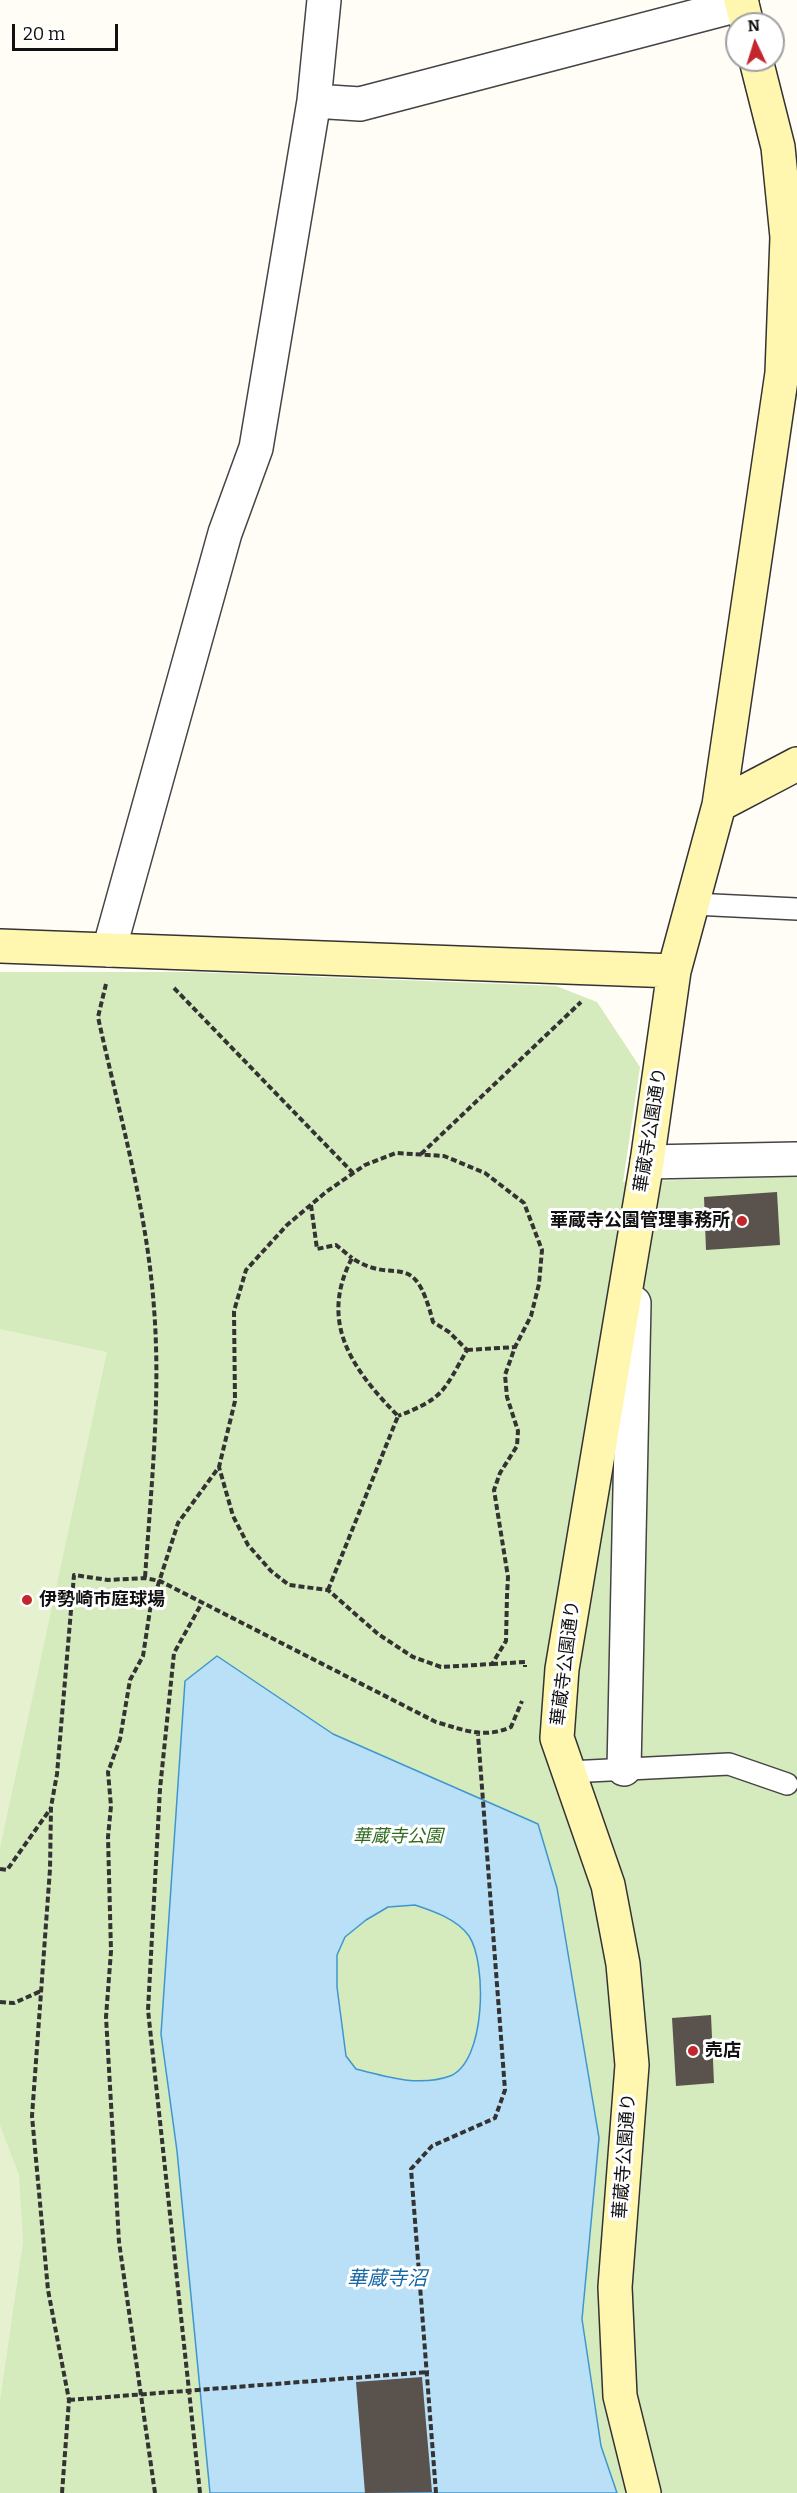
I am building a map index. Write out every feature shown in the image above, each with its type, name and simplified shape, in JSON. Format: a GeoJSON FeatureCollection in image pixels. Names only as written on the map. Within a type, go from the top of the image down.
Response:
{"type":"FeatureCollection","features":[{"type":"Feature","properties":{"kind":"street"},"geometry":{"type":"LineString","coordinates":[[110,950],[225,533],[256,448],[314,101],[324,0]]}},
{"type":"Feature","properties":{"kind":"street"},"geometry":{"type":"LineString","coordinates":[[314,101],[360,104],[744,9]]}},
{"type":"Feature","properties":{"kind":"street","name":"華蔵寺公園通り"},"geometry":{"type":"LineString","coordinates":[[644,2493],[620,2396],[615,2287],[632,2065],[624,1964],[608,1885],[557,1738],[561,1690],[647,1162],[674,971],[719,805],[782,373],[788,147],[760,72]]}},
{"type":"Feature","properties":{"kind":"street"},"geometry":{"type":"LineString","coordinates":[[719,805],[797,764]]}},
{"type":"Feature","properties":{"kind":"street"},"geometry":{"type":"LineString","coordinates":[[0,946],[674,971]]}},
{"type":"Feature","properties":{"kind":"street"},"geometry":{"type":"LineString","coordinates":[[647,1162],[797,1159]]}},
{"type":"Feature","properties":{"kind":"street"},"geometry":{"type":"LineString","coordinates":[[624,1769],[635,1233]]}},
{"type":"Feature","properties":{"kind":"lane"},"geometry":{"type":"LineString","coordinates":[[693,903],[797,909]]}},
{"type":"Feature","properties":{"kind":"lane"},"geometry":{"type":"LineString","coordinates":[[569,1772],[729,1764],[787,1784]]}},
{"type":"Feature","properties":{"kind":"path"},"geometry":{"type":"LineString","coordinates":[[166,980],[353,1173]]}},
{"type":"Feature","properties":{"kind":"path"},"geometry":{"type":"LineString","coordinates":[[106,982],[98,1017],[142,1218],[154,1308],[156,1390],[145,1578]]}},
{"type":"Feature","properties":{"kind":"path"},"geometry":{"type":"LineString","coordinates":[[420,1154],[585,998]]}},
{"type":"Feature","properties":{"kind":"path"},"geometry":{"type":"LineString","coordinates":[[155,2493],[120,2242],[106,2017],[111,1951],[108,1838],[111,1806],[108,1772],[120,1739],[130,1680],[143,1656],[150,1611],[178,1523],[219,1467],[235,1401],[234,1311],[246,1270],[287,1225],[311,1204],[365,1165],[396,1153],[444,1156],[484,1173],[524,1203],[542,1250],[531,1317],[514,1347],[505,1375],[507,1397],[518,1431],[517,1446],[500,1473],[494,1490],[507,1577],[506,1641],[492,1664]]}},
{"type":"Feature","properties":{"kind":"path"},"geometry":{"type":"LineString","coordinates":[[311,1204],[317,1249],[336,1245],[365,1267],[404,1271],[415,1278],[428,1303],[432,1322],[449,1332],[467,1350],[514,1347]]}},
{"type":"Feature","properties":{"kind":"path"},"geometry":{"type":"LineString","coordinates":[[352,1258],[342,1276],[336,1305],[341,1332],[354,1363],[369,1386],[398,1416]]}},
{"type":"Feature","properties":{"kind":"path"},"geometry":{"type":"LineString","coordinates":[[328,1590],[398,1416],[430,1403],[451,1382],[467,1350]]}},
{"type":"Feature","properties":{"kind":"path"},"geometry":{"type":"LineString","coordinates":[[219,1467],[233,1516],[248,1545],[271,1571],[289,1585],[328,1590],[378,1634],[413,1658],[441,1667],[525,1662]]}},
{"type":"Feature","properties":{"kind":"path"},"geometry":{"type":"LineString","coordinates":[[62,2493],[69,2400],[48,2290],[32,2116],[51,1807],[57,1774],[74,1575],[108,1580],[145,1578],[160,1581],[436,1722],[478,1735],[497,1734],[511,1727],[520,1709],[526,1683],[561,1690]]}},
{"type":"Feature","properties":{"kind":"path"},"geometry":{"type":"LineString","coordinates":[[200,2493],[148,2010],[160,1789],[174,1653],[202,1601]]}},
{"type":"Feature","properties":{"kind":"path"},"geometry":{"type":"LineString","coordinates":[[436,2493],[429,2372],[411,2169],[432,2146],[495,2118],[505,2090],[478,1735]]}},
{"type":"Feature","properties":{"kind":"path"},"geometry":{"type":"LineString","coordinates":[[0,1869],[7,1870],[51,1807]]}},
{"type":"Feature","properties":{"kind":"path"},"geometry":{"type":"LineString","coordinates":[[0,2002],[14,2003],[41,1991]]}},
{"type":"Feature","properties":{"kind":"path"},"geometry":{"type":"LineString","coordinates":[[69,2400],[429,2372]]}},
{"type":"Feature","properties":{"kind":"green space","name":"華蔵寺公園"},"geometry":{"type":"Polygon","coordinates":[[[0,972],[191,972],[556,986],[597,1002],[640,1067],[623,1182],[797,1176],[797,2493],[0,2493],[0,972]]]}},
{"type":"Feature","properties":{"kind":"green space","name":"伊勢崎市庭球場"},"geometry":{"type":"Polygon","coordinates":[[[0,1329],[107,1352],[0,1848],[0,1329]]]}},
{"type":"Feature","properties":{"kind":"green space"},"geometry":{"type":"Polygon","coordinates":[[[0,2125],[19,2175],[23,2242],[0,2401],[0,2125]]]}},
{"type":"Feature","properties":{"kind":"water","name":"華蔵寺沼"},"geometry":{"type":"Polygon","coordinates":[[[217,1656],[333,1734],[538,1824],[557,1888],[599,2138],[582,2319],[601,2446],[617,2493],[210,2493],[177,2151],[161,2034],[185,1681],[217,1656]],[[415,1905],[388,1907],[366,1920],[345,1937],[337,1955],[337,1987],[346,2056],[356,2069],[403,2080],[427,2081],[450,2076],[462,2067],[471,2052],[480,2011],[479,1967],[475,1949],[464,1930],[444,1916],[415,1905]]]}},
{"type":"Feature","properties":{"kind":"building","name":"華蔵寺公園管理事務所"},"geometry":{"type":"Polygon","coordinates":[[[777,1192],[780,1245],[706,1250],[704,1197],[777,1192]]]}},
{"type":"Feature","properties":{"kind":"building","name":"売店"},"geometry":{"type":"Polygon","coordinates":[[[711,2015],[714,2083],[676,2086],[672,2018],[711,2015]]]}},
{"type":"Feature","properties":{"kind":"building"},"geometry":{"type":"Polygon","coordinates":[[[422,2377],[432,2492],[365,2493],[356,2382],[422,2377]]]}},
{"type":"Feature","properties":{"kind":"place","name":"華蔵寺公園管理事務所"},"geometry":{"type":"Point","coordinates":[742,1221]}},
{"type":"Feature","properties":{"kind":"place","name":"伊勢崎市庭球場"},"geometry":{"type":"Point","coordinates":[27,1600]}},
{"type":"Feature","properties":{"kind":"place","name":"売店"},"geometry":{"type":"Point","coordinates":[693,2051]}}]}
